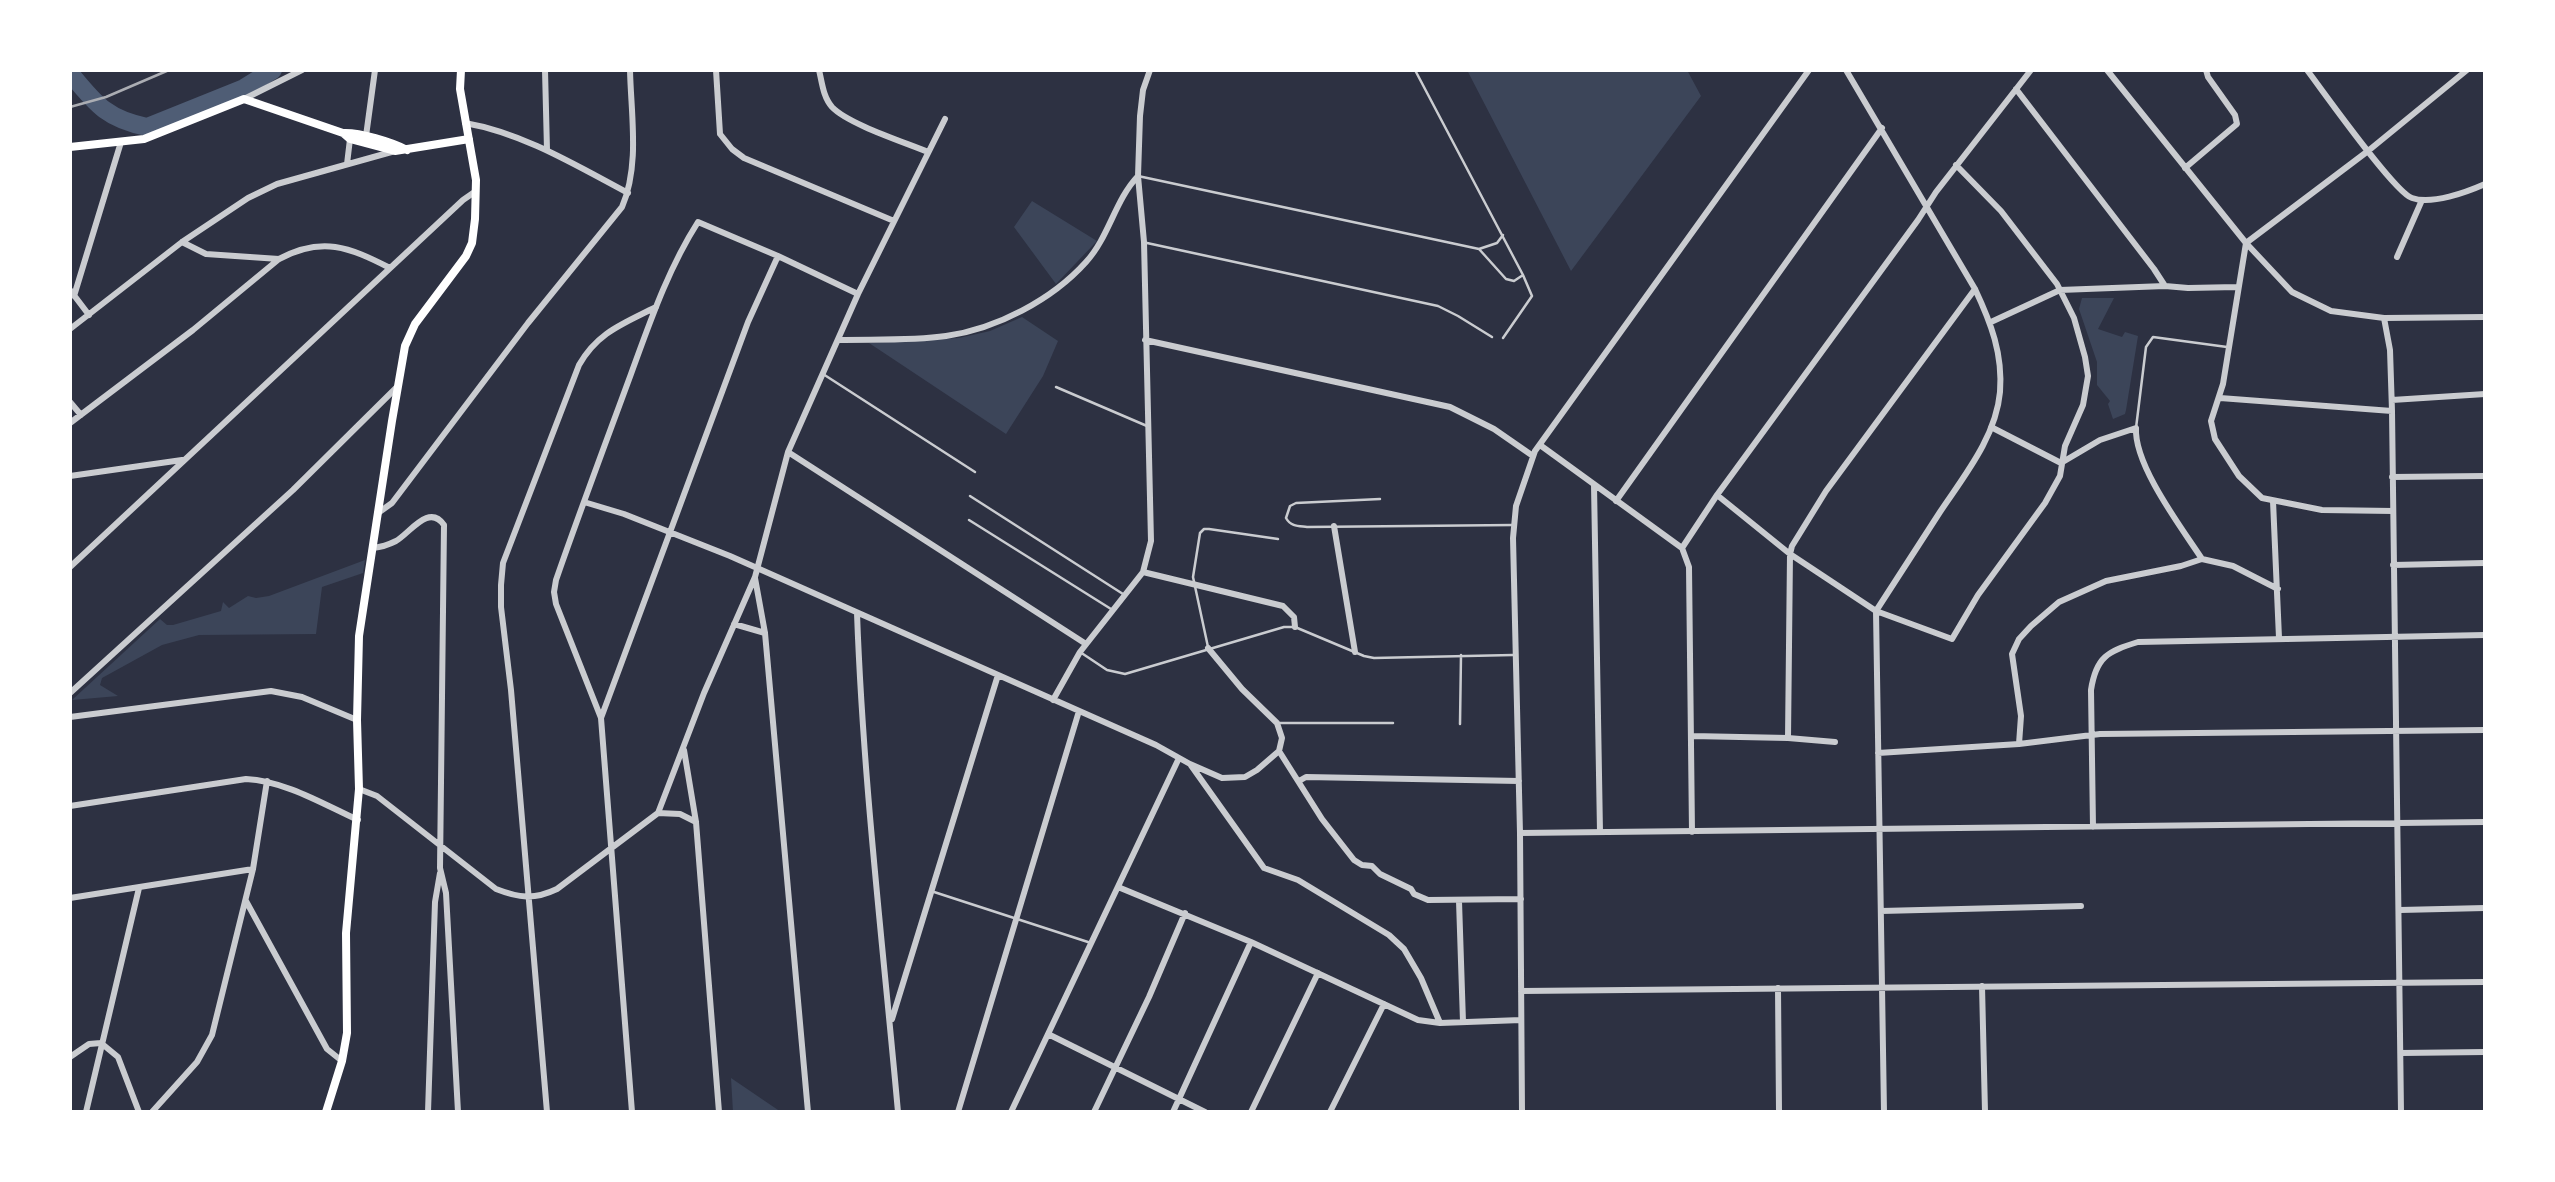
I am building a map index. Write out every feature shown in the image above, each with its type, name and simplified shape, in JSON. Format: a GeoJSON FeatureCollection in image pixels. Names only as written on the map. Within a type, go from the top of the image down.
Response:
{"type":"FeatureCollection","features":[{"type":"Feature","properties":{"kind":"main road"},"geometry":{"type":"LineString","coordinates":[[326,1112],[342,1060],[347,1033],[347,919],[359,789],[359,636],[398,386],[405,346],[415,324],[459,268],[472,243],[476,191],[460,89],[461,70]]}},
{"type":"Feature","properties":{"kind":"main road"},"geometry":{"type":"LineString","coordinates":[[70,147],[121,142],[161,134],[244,99],[395,151],[469,139]]}},
{"type":"Feature","properties":{"kind":"main road"},"geometry":{"type":"LineString","coordinates":[[346,136],[352,132],[407,150]]}},
{"type":"Feature","properties":{"kind":"street"},"geometry":{"type":"LineString","coordinates":[[244,99],[302,70]]}},
{"type":"Feature","properties":{"kind":"street"},"geometry":{"type":"LineString","coordinates":[[366,136],[375,70]]}},
{"type":"Feature","properties":{"kind":"street"},"geometry":{"type":"LineString","coordinates":[[545,70],[547,150]]}},
{"type":"Feature","properties":{"kind":"street"},"geometry":{"type":"LineString","coordinates":[[378,513],[392,503],[528,323],[613,221],[628,193],[633,159],[630,70]]}},
{"type":"Feature","properties":{"kind":"street"},"geometry":{"type":"LineString","coordinates":[[716,70],[720,134],[726,144],[744,158],[894,221]]}},
{"type":"Feature","properties":{"kind":"street"},"geometry":{"type":"LineString","coordinates":[[819,70],[823,90],[833,108],[850,119],[928,152]]}},
{"type":"Feature","properties":{"kind":"street"},"geometry":{"type":"LineString","coordinates":[[1053,700],[1080,652],[1143,572],[1152,530],[1147,426],[1144,242],[1138,176],[1140,116],[1143,90],[1150,70]]}},
{"type":"Feature","properties":{"kind":"street"},"geometry":{"type":"LineString","coordinates":[[1522,1112],[1514,525],[1522,482],[1540,445],[1809,70]]}},
{"type":"Feature","properties":{"kind":"street"},"geometry":{"type":"LineString","coordinates":[[1846,70],[1975,289],[1991,322],[1998,345],[2000,367],[2000,394],[1991,427],[1978,454],[1876,611],[1884,1112]]}},
{"type":"Feature","properties":{"kind":"street"},"geometry":{"type":"LineString","coordinates":[[1682,548],[1717,495],[1919,220],[1956,165],[2031,70]]}},
{"type":"Feature","properties":{"kind":"street"},"geometry":{"type":"LineString","coordinates":[[2107,70],[2246,243],[2292,292],[2330,311],[2384,318],[2485,317]]}},
{"type":"Feature","properties":{"kind":"street"},"geometry":{"type":"LineString","coordinates":[[2185,168],[2237,124],[2235,116],[2206,70]]}},
{"type":"Feature","properties":{"kind":"street"},"geometry":{"type":"LineString","coordinates":[[2307,70],[2368,151],[2402,191],[2412,198],[2422,200],[2462,194],[2485,184]]}},
{"type":"Feature","properties":{"kind":"street"},"geometry":{"type":"LineString","coordinates":[[2393,511],[2322,510],[2262,498],[2250,488],[2215,439],[2211,421],[2220,398],[2246,243],[2368,151],[2467,70]]}},
{"type":"Feature","properties":{"kind":"street"},"geometry":{"type":"LineString","coordinates":[[2016,89],[2165,285]]}},
{"type":"Feature","properties":{"kind":"street"},"geometry":{"type":"LineString","coordinates":[[359,789],[377,796],[496,889],[514,897],[529,899],[544,896],[557,889],[658,813],[704,693],[755,577],[788,452],[858,294],[945,119]]}},
{"type":"Feature","properties":{"kind":"street"},"geometry":{"type":"LineString","coordinates":[[465,123],[481,126],[547,150],[628,193]]}},
{"type":"Feature","properties":{"kind":"street"},"geometry":{"type":"LineString","coordinates":[[1616,501],[1882,128]]}},
{"type":"Feature","properties":{"kind":"street"},"geometry":{"type":"LineString","coordinates":[[346,136],[347,164]]}},
{"type":"Feature","properties":{"kind":"street"},"geometry":{"type":"LineString","coordinates":[[89,315],[72,293],[121,142]]}},
{"type":"Feature","properties":{"kind":"street"},"geometry":{"type":"LineString","coordinates":[[70,329],[182,242],[248,198],[277,184],[395,151]]}},
{"type":"Feature","properties":{"kind":"street"},"geometry":{"type":"LineString","coordinates":[[1717,495],[1790,554],[1876,611],[1952,639],[1978,595],[2045,503],[2060,476],[2065,446],[2083,405],[2088,376],[2074,318],[2060,290],[2001,211],[1956,165]]}},
{"type":"Feature","properties":{"kind":"street"},"geometry":{"type":"LineString","coordinates":[[838,340],[946,337],[993,323],[1028,306],[1062,286],[1086,262],[1109,228],[1127,190],[1138,176]]}},
{"type":"Feature","properties":{"kind":"street"},"geometry":{"type":"LineString","coordinates":[[70,567],[463,200],[476,191]]}},
{"type":"Feature","properties":{"kind":"street"},"geometry":{"type":"LineString","coordinates":[[2397,257],[2422,200]]}},
{"type":"Feature","properties":{"kind":"street"},"geometry":{"type":"LineString","coordinates":[[632,1112],[601,718],[556,604],[556,580],[656,307],[675,262],[698,222],[858,294]]}},
{"type":"Feature","properties":{"kind":"street"},"geometry":{"type":"LineString","coordinates":[[182,242],[206,254],[279,259]]}},
{"type":"Feature","properties":{"kind":"street"},"geometry":{"type":"LineString","coordinates":[[70,423],[193,330],[279,259],[294,251],[332,245],[358,251],[390,268]]}},
{"type":"Feature","properties":{"kind":"street"},"geometry":{"type":"LineString","coordinates":[[601,718],[748,322],[778,256]]}},
{"type":"Feature","properties":{"kind":"street"},"geometry":{"type":"LineString","coordinates":[[1991,322],[2060,290],[2165,285],[2188,288],[2237,287]]}},
{"type":"Feature","properties":{"kind":"street"},"geometry":{"type":"LineString","coordinates":[[1788,738],[1790,554],[1826,491],[1975,289]]}},
{"type":"Feature","properties":{"kind":"street"},"geometry":{"type":"LineString","coordinates":[[547,1112],[501,607],[503,563],[569,391],[589,348],[606,333],[656,307]]}},
{"type":"Feature","properties":{"kind":"street"},"geometry":{"type":"LineString","coordinates":[[2384,318],[2390,351],[2392,400],[2401,1112]]}},
{"type":"Feature","properties":{"kind":"street"},"geometry":{"type":"LineString","coordinates":[[1145,340],[1439,404],[1494,429],[1533,456]]}},
{"type":"Feature","properties":{"kind":"street"},"geometry":{"type":"LineString","coordinates":[[70,693],[293,490],[398,386]]}},
{"type":"Feature","properties":{"kind":"street"},"geometry":{"type":"LineString","coordinates":[[2392,400],[2485,394]]}},
{"type":"Feature","properties":{"kind":"street"},"geometry":{"type":"LineString","coordinates":[[2220,398],[2392,411]]}},
{"type":"Feature","properties":{"kind":"street"},"geometry":{"type":"LineString","coordinates":[[70,402],[81,415]]}},
{"type":"Feature","properties":{"kind":"street"},"geometry":{"type":"LineString","coordinates":[[1991,427],[2061,463]]}},
{"type":"Feature","properties":{"kind":"street"},"geometry":{"type":"LineString","coordinates":[[2061,463],[2100,440],[2136,428],[2135,441],[2141,457],[2163,498],[2202,559]]}},
{"type":"Feature","properties":{"kind":"street"},"geometry":{"type":"LineString","coordinates":[[1540,445],[1682,548],[1689,567],[1692,832]]}},
{"type":"Feature","properties":{"kind":"street"},"geometry":{"type":"LineString","coordinates":[[788,452],[1086,644]]}},
{"type":"Feature","properties":{"kind":"street"},"geometry":{"type":"LineString","coordinates":[[70,476],[184,460]]}},
{"type":"Feature","properties":{"kind":"street"},"geometry":{"type":"LineString","coordinates":[[2392,477],[2485,476]]}},
{"type":"Feature","properties":{"kind":"street"},"geometry":{"type":"LineString","coordinates":[[1594,485],[1600,832]]}},
{"type":"Feature","properties":{"kind":"street"},"geometry":{"type":"LineString","coordinates":[[2273,501],[2279,638]]}},
{"type":"Feature","properties":{"kind":"street"},"geometry":{"type":"LineString","coordinates":[[584,502],[624,514],[758,568],[1222,778],[1240,778],[1257,771],[1279,751],[1282,738],[1277,723],[1249,696],[1208,648]]}},
{"type":"Feature","properties":{"kind":"street"},"geometry":{"type":"LineString","coordinates":[[373,548],[395,541],[426,517],[441,520],[444,525],[440,868],[435,902],[428,1112]]}},
{"type":"Feature","properties":{"kind":"street"},"geometry":{"type":"LineString","coordinates":[[1334,526],[1355,652]]}},
{"type":"Feature","properties":{"kind":"street"},"geometry":{"type":"LineString","coordinates":[[2019,744],[2021,716],[2012,654],[2019,639],[2059,602],[2106,581],[2181,566],[2202,559],[2234,566],[2278,589]]}},
{"type":"Feature","properties":{"kind":"street"},"geometry":{"type":"LineString","coordinates":[[2393,565],[2485,563]]}},
{"type":"Feature","properties":{"kind":"street"},"geometry":{"type":"LineString","coordinates":[[1143,572],[1283,606],[1294,617],[1295,627]]}},
{"type":"Feature","properties":{"kind":"street"},"geometry":{"type":"LineString","coordinates":[[755,577],[765,633],[808,1112]]}},
{"type":"Feature","properties":{"kind":"street"},"geometry":{"type":"LineString","coordinates":[[857,613],[860,691],[898,1112]]}},
{"type":"Feature","properties":{"kind":"street"},"geometry":{"type":"LineString","coordinates":[[734,624],[765,633]]}},
{"type":"Feature","properties":{"kind":"street"},"geometry":{"type":"LineString","coordinates":[[2093,827],[2092,680],[2105,654],[2138,642],[2485,635]]}},
{"type":"Feature","properties":{"kind":"street"},"geometry":{"type":"LineString","coordinates":[[890,1024],[998,675]]}},
{"type":"Feature","properties":{"kind":"street"},"geometry":{"type":"LineString","coordinates":[[70,717],[271,691],[302,697],[357,720]]}},
{"type":"Feature","properties":{"kind":"street"},"geometry":{"type":"LineString","coordinates":[[958,1112],[1079,711]]}},
{"type":"Feature","properties":{"kind":"street"},"geometry":{"type":"LineString","coordinates":[[1878,753],[2019,744],[2091,735],[2485,730]]}},
{"type":"Feature","properties":{"kind":"street"},"geometry":{"type":"LineString","coordinates":[[1692,736],[1835,742]]}},
{"type":"Feature","properties":{"kind":"street"},"geometry":{"type":"LineString","coordinates":[[684,748],[696,822],[719,1112]]}},
{"type":"Feature","properties":{"kind":"street"},"geometry":{"type":"LineString","coordinates":[[1279,751],[1322,819],[1354,860],[1362,865],[1372,866],[1380,874],[1411,889],[1414,894],[1436,901],[1521,899]]}},
{"type":"Feature","properties":{"kind":"street"},"geometry":{"type":"LineString","coordinates":[[1011,1112],[1179,758]]}},
{"type":"Feature","properties":{"kind":"street"},"geometry":{"type":"LineString","coordinates":[[1190,764],[1264,868],[1298,880],[1377,926],[1404,949],[1421,978],[1440,1023]]}},
{"type":"Feature","properties":{"kind":"street"},"geometry":{"type":"LineString","coordinates":[[1299,781],[1306,777],[1519,781]]}},
{"type":"Feature","properties":{"kind":"street"},"geometry":{"type":"LineString","coordinates":[[70,806],[246,779],[267,781],[358,820]]}},
{"type":"Feature","properties":{"kind":"street"},"geometry":{"type":"LineString","coordinates":[[152,1112],[197,1062],[212,1035],[253,869],[267,781]]}},
{"type":"Feature","properties":{"kind":"street"},"geometry":{"type":"LineString","coordinates":[[658,813],[680,814],[696,822]]}},
{"type":"Feature","properties":{"kind":"street"},"geometry":{"type":"LineString","coordinates":[[1520,833],[2485,822]]}},
{"type":"Feature","properties":{"kind":"street"},"geometry":{"type":"LineString","coordinates":[[440,868],[446,893],[458,1112]]}},
{"type":"Feature","properties":{"kind":"street"},"geometry":{"type":"LineString","coordinates":[[70,899],[253,869]]}},
{"type":"Feature","properties":{"kind":"street"},"geometry":{"type":"LineString","coordinates":[[1118,887],[1251,942],[1418,1020],[1440,1023],[1521,1020]]}},
{"type":"Feature","properties":{"kind":"street"},"geometry":{"type":"LineString","coordinates":[[86,1112],[139,888]]}},
{"type":"Feature","properties":{"kind":"street"},"geometry":{"type":"LineString","coordinates":[[246,901],[327,1049],[342,1060]]}},
{"type":"Feature","properties":{"kind":"street"},"geometry":{"type":"LineString","coordinates":[[1459,901],[1463,1022]]}},
{"type":"Feature","properties":{"kind":"street"},"geometry":{"type":"LineString","coordinates":[[1881,911],[2081,906]]}},
{"type":"Feature","properties":{"kind":"street"},"geometry":{"type":"LineString","coordinates":[[2400,910],[2485,908]]}},
{"type":"Feature","properties":{"kind":"street"},"geometry":{"type":"LineString","coordinates":[[1094,1112],[1149,997],[1185,913]]}},
{"type":"Feature","properties":{"kind":"street"},"geometry":{"type":"LineString","coordinates":[[1173,1112],[1251,942]]}},
{"type":"Feature","properties":{"kind":"street"},"geometry":{"type":"LineString","coordinates":[[1251,1112],[1318,973]]}},
{"type":"Feature","properties":{"kind":"street"},"geometry":{"type":"LineString","coordinates":[[1521,991],[2485,982]]}},
{"type":"Feature","properties":{"kind":"street"},"geometry":{"type":"LineString","coordinates":[[1982,986],[1985,1112]]}},
{"type":"Feature","properties":{"kind":"street"},"geometry":{"type":"LineString","coordinates":[[1778,988],[1779,1112]]}},
{"type":"Feature","properties":{"kind":"street"},"geometry":{"type":"LineString","coordinates":[[1330,1112],[1384,1004]]}},
{"type":"Feature","properties":{"kind":"street"},"geometry":{"type":"LineString","coordinates":[[1048,1034],[1205,1112]]}},
{"type":"Feature","properties":{"kind":"street"},"geometry":{"type":"LineString","coordinates":[[70,1057],[89,1044],[101,1043],[118,1057],[139,1112]]}},
{"type":"Feature","properties":{"kind":"street"},"geometry":{"type":"LineString","coordinates":[[2401,1053],[2485,1052]]}},
{"type":"Feature","properties":{"kind":"lane"},"geometry":{"type":"LineString","coordinates":[[1415,70],[1503,235],[1532,296],[1503,338]]}},
{"type":"Feature","properties":{"kind":"lane"},"geometry":{"type":"LineString","coordinates":[[1138,176],[1479,249],[1496,243],[1503,235]]}},
{"type":"Feature","properties":{"kind":"lane"},"geometry":{"type":"LineString","coordinates":[[1144,242],[1438,306],[1492,337]]}},
{"type":"Feature","properties":{"kind":"lane"},"geometry":{"type":"LineString","coordinates":[[1479,249],[1506,279],[1514,281],[1523,275]]}},
{"type":"Feature","properties":{"kind":"lane"},"geometry":{"type":"LineString","coordinates":[[2136,428],[2146,347],[2153,337],[2227,347]]}},
{"type":"Feature","properties":{"kind":"lane"},"geometry":{"type":"LineString","coordinates":[[823,374],[975,472]]}},
{"type":"Feature","properties":{"kind":"lane"},"geometry":{"type":"LineString","coordinates":[[1056,387],[1147,426]]}},
{"type":"Feature","properties":{"kind":"lane"},"geometry":{"type":"LineString","coordinates":[[970,495],[1126,595]]}},
{"type":"Feature","properties":{"kind":"lane"},"geometry":{"type":"LineString","coordinates":[[1380,499],[1296,503],[1287,511],[1289,523],[1295,526],[1514,525]]}},
{"type":"Feature","properties":{"kind":"lane"},"geometry":{"type":"LineString","coordinates":[[969,520],[1113,611]]}},
{"type":"Feature","properties":{"kind":"lane"},"geometry":{"type":"LineString","coordinates":[[1208,648],[1194,584],[1193,568],[1200,533],[1204,530],[1278,539]]}},
{"type":"Feature","properties":{"kind":"lane"},"geometry":{"type":"LineString","coordinates":[[1080,652],[1107,670],[1125,674],[1139,672],[1208,648],[1284,627],[1295,627],[1374,657],[1516,655]]}},
{"type":"Feature","properties":{"kind":"lane"},"geometry":{"type":"LineString","coordinates":[[1460,724],[1461,655]]}},
{"type":"Feature","properties":{"kind":"lane"},"geometry":{"type":"LineString","coordinates":[[1277,723],[1393,723]]}},
{"type":"Feature","properties":{"kind":"lane"},"geometry":{"type":"LineString","coordinates":[[931,891],[1092,943]]}},
{"type":"Feature","properties":{"kind":"shaded area"},"geometry":{"type":"Polygon","coordinates":[[[1467,70],[1687,70],[1701,96],[1571,271],[1467,70]]]}},
{"type":"Feature","properties":{"kind":"shaded area"},"geometry":{"type":"Polygon","coordinates":[[[1032,201],[1097,241],[1056,284],[1014,227],[1032,201]]]}},
{"type":"Feature","properties":{"kind":"shaded area"},"geometry":{"type":"Polygon","coordinates":[[[2082,298],[2114,298],[2098,329],[2122,337],[2125,332],[2138,336],[2125,414],[2113,419],[2108,404],[2110,401],[2097,385],[2097,362],[2079,309],[2082,298]]]}},
{"type":"Feature","properties":{"kind":"shaded area"},"geometry":{"type":"Polygon","coordinates":[[[1022,317],[1058,341],[1043,376],[1006,434],[869,343],[959,338],[990,331],[1022,317]]]}},
{"type":"Feature","properties":{"kind":"shaded area"},"geometry":{"type":"Polygon","coordinates":[[[365,560],[363,573],[322,587],[316,634],[199,635],[162,645],[102,678],[100,685],[118,696],[72,700],[160,619],[167,625],[173,625],[221,611],[223,602],[229,608],[248,596],[269,596],[365,560]]]}},
{"type":"Feature","properties":{"kind":"shaded area"},"geometry":{"type":"Polygon","coordinates":[[[731,1078],[781,1112],[733,1112],[731,1078]]]}},
{"type":"Feature","properties":{"kind":"waterway"},"geometry":{"type":"LineString","coordinates":[[70,73],[102,108],[121,119],[147,127],[244,88],[273,70]]}},
{"type":"Feature","properties":{"kind":"railway"},"geometry":{"type":"LineString","coordinates":[[70,107],[106,97],[169,70]]}}]}
